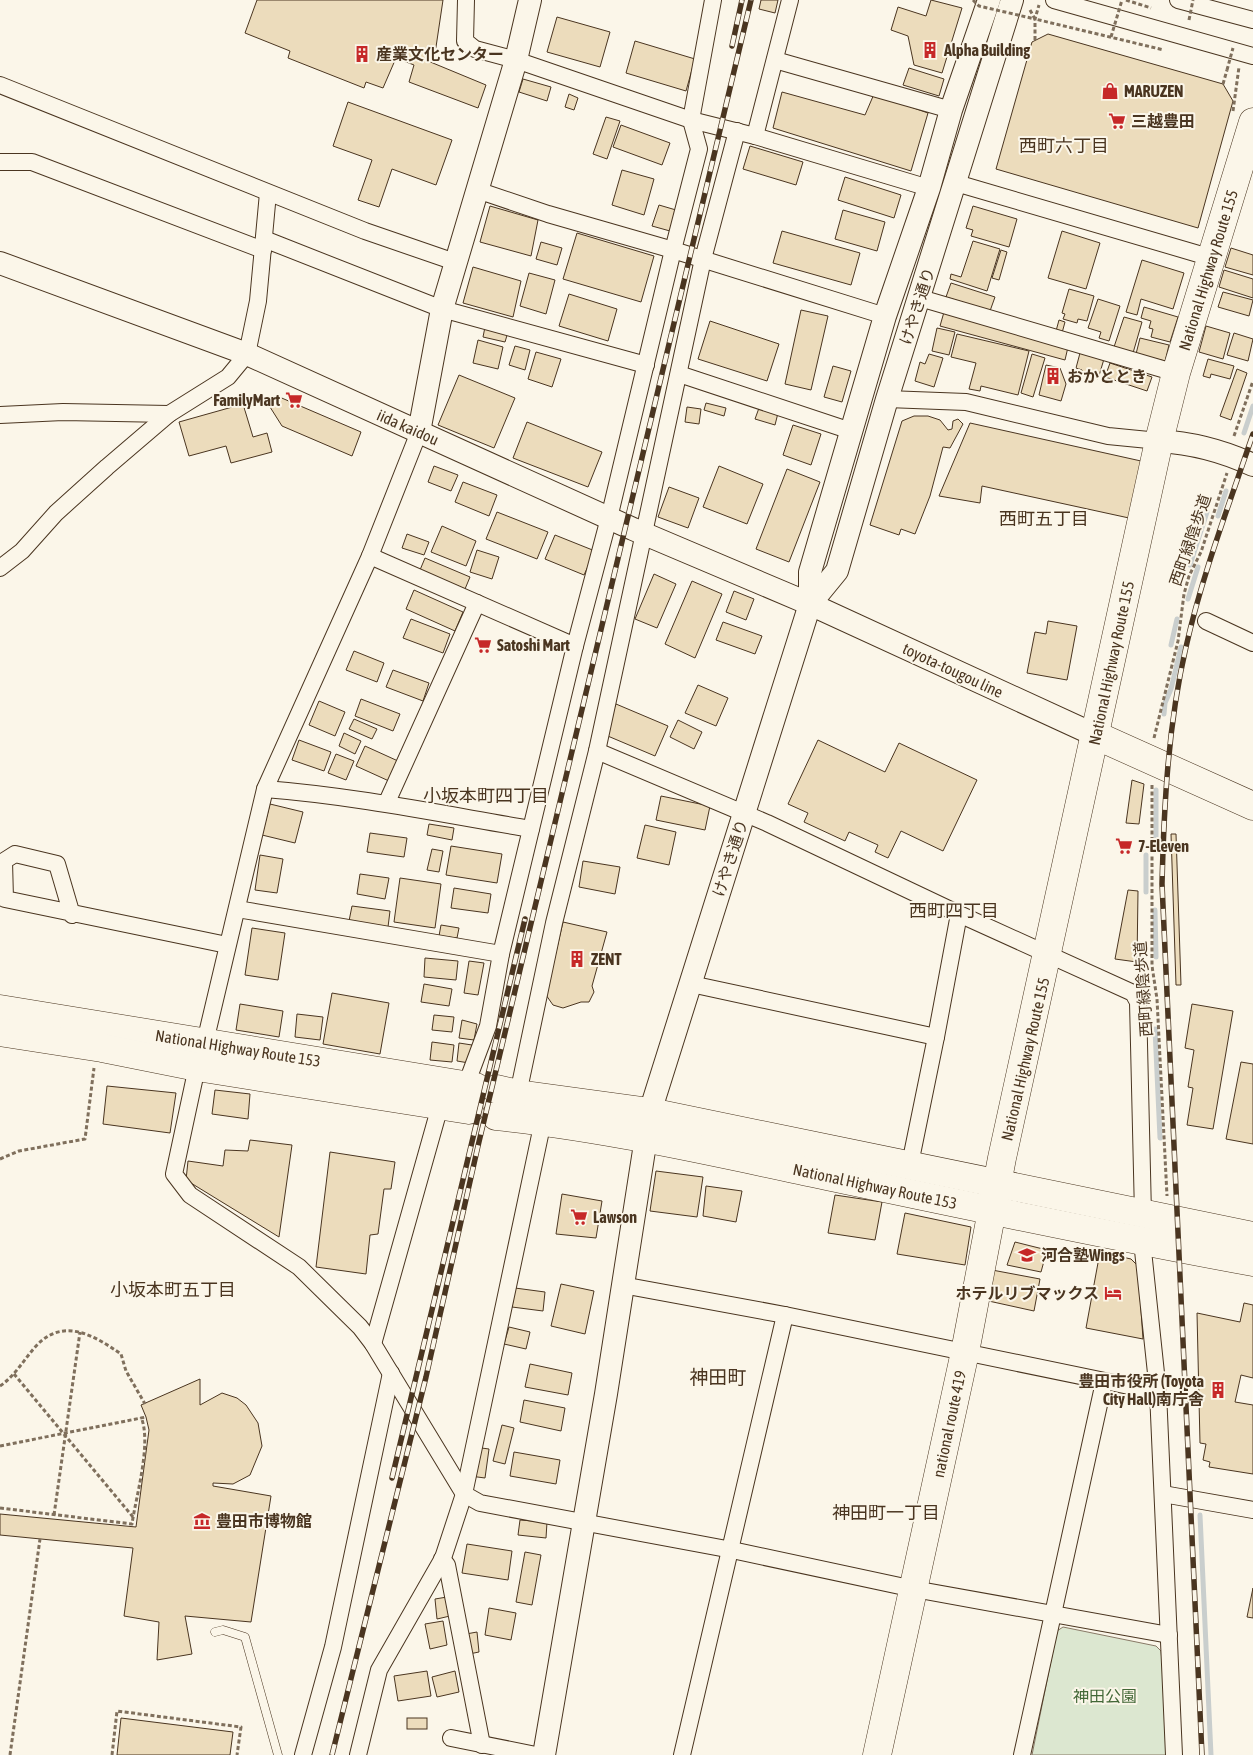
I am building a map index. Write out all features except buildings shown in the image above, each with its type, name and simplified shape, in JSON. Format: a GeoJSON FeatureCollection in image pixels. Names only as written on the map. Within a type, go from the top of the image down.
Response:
{"type":"FeatureCollection","features":[{"type":"Feature","properties":{"kind":"highway","name":"National Highway Route 155"},"geometry":{"type":"LineString","coordinates":[[993,1210],[1159,441],[1176,373],[1212,258],[1243,117]]}},
{"type":"Feature","properties":{"kind":"highway"},"geometry":{"type":"LineString","coordinates":[[1096,735],[1253,806]]}},
{"type":"Feature","properties":{"kind":"highway","name":"National Highway Route 153"},"geometry":{"type":"LineString","coordinates":[[0,1009],[201,1055],[440,1106],[485,1093]]}},
{"type":"Feature","properties":{"kind":"highway","name":"National Highway Route 153"},"geometry":{"type":"LineString","coordinates":[[0,1032],[102,1048],[201,1055],[485,1093],[650,1112],[999,1182],[1253,1236]]}},
{"type":"Feature","properties":{"kind":"highway","name":"National Highway Route 153"},"geometry":{"type":"LineString","coordinates":[[496,1116],[543,1121],[645,1138],[1142,1242],[1253,1262]]}},
{"type":"Feature","properties":{"kind":"highway","name":"national route 419"},"geometry":{"type":"LineString","coordinates":[[877,1755],[965,1352],[993,1210]]}},
{"type":"Feature","properties":{"kind":"street"},"geometry":{"type":"LineString","coordinates":[[466,0],[465,41],[475,48],[516,60],[691,120],[755,136],[929,188]]}},
{"type":"Feature","properties":{"kind":"street"},"geometry":{"type":"LineString","coordinates":[[530,0],[516,60],[442,309],[419,432],[370,556],[265,789],[174,1174],[190,1195],[299,1267],[360,1327],[373,1344],[464,1494],[480,1503],[732,1550],[914,1590],[1169,1635]]}},
{"type":"Feature","properties":{"kind":"street"},"geometry":{"type":"LineString","coordinates":[[755,136],[790,0]]}},
{"type":"Feature","properties":{"kind":"street","name":"けやき通り"},"geometry":{"type":"LineString","coordinates":[[544,1755],[584,1522],[650,1112],[810,604],[810,572],[885,316],[929,188],[951,110],[989,0]]}},
{"type":"Feature","properties":{"kind":"street","name":"けやき通り"},"geometry":{"type":"LineString","coordinates":[[810,604],[836,571],[887,399],[1012,0]]}},
{"type":"Feature","properties":{"kind":"street"},"geometry":{"type":"LineString","coordinates":[[1054,0],[1253,56]]}},
{"type":"Feature","properties":{"kind":"street"},"geometry":{"type":"LineString","coordinates":[[1178,0],[1253,20]]}},
{"type":"Feature","properties":{"kind":"street"},"geometry":{"type":"LineString","coordinates":[[485,1093],[488,1026],[501,954],[575,646],[609,518],[699,149],[691,120],[710,1]]}},
{"type":"Feature","properties":{"kind":"street"},"geometry":{"type":"LineString","coordinates":[[775,60],[951,110]]}},
{"type":"Feature","properties":{"kind":"street"},"geometry":{"type":"LineString","coordinates":[[0,84],[365,231],[455,262]]}},
{"type":"Feature","properties":{"kind":"street"},"geometry":{"type":"LineString","coordinates":[[485,1093],[554,923],[597,751],[703,259],[737,131]]}},
{"type":"Feature","properties":{"kind":"street"},"geometry":{"type":"LineString","coordinates":[[0,162],[32,162],[442,309],[646,365]]}},
{"type":"Feature","properties":{"kind":"street"},"geometry":{"type":"LineString","coordinates":[[956,183],[1212,258]]}},
{"type":"Feature","properties":{"kind":"street"},"geometry":{"type":"LineString","coordinates":[[477,190],[548,214],[703,259],[885,316]]}},
{"type":"Feature","properties":{"kind":"street"},"geometry":{"type":"LineString","coordinates":[[0,568],[22,551],[56,513],[169,414],[228,376],[247,354],[258,301],[268,193]]}},
{"type":"Feature","properties":{"kind":"street","name":"iida kaidou"},"geometry":{"type":"LineString","coordinates":[[0,263],[247,354],[645,534],[810,604]]}},
{"type":"Feature","properties":{"kind":"street"},"geometry":{"type":"LineString","coordinates":[[920,298],[1176,373]]}},
{"type":"Feature","properties":{"kind":"street"},"geometry":{"type":"LineString","coordinates":[[679,374],[851,431]]}},
{"type":"Feature","properties":{"kind":"street"},"geometry":{"type":"LineString","coordinates":[[887,399],[966,402],[1108,436],[1190,443],[1232,456],[1253,465]]}},
{"type":"Feature","properties":{"kind":"street"},"geometry":{"type":"LineString","coordinates":[[0,414],[63,412],[169,414]]}},
{"type":"Feature","properties":{"kind":"street"},"geometry":{"type":"LineString","coordinates":[[370,556],[575,646]]}},
{"type":"Feature","properties":{"kind":"street"},"geometry":{"type":"LineString","coordinates":[[387,802],[477,603]]}},
{"type":"Feature","properties":{"kind":"street","name":"toyota-tougou line"},"geometry":{"type":"LineString","coordinates":[[810,604],[1096,735]]}},
{"type":"Feature","properties":{"kind":"street"},"geometry":{"type":"LineString","coordinates":[[1206,621],[1253,643]]}},
{"type":"Feature","properties":{"kind":"street"},"geometry":{"type":"LineString","coordinates":[[597,751],[744,815],[767,823],[959,914],[1049,953],[1133,993],[1138,1002],[1143,1214]]}},
{"type":"Feature","properties":{"kind":"street"},"geometry":{"type":"LineString","coordinates":[[265,789],[327,794],[387,802],[531,829]]}},
{"type":"Feature","properties":{"kind":"street"},"geometry":{"type":"LineString","coordinates":[[72,914],[56,864],[15,854],[4,861],[5,899],[72,914],[227,945]]}},
{"type":"Feature","properties":{"kind":"street"},"geometry":{"type":"LineString","coordinates":[[237,909],[501,954]]}},
{"type":"Feature","properties":{"kind":"street"},"geometry":{"type":"LineString","coordinates":[[910,1164],[959,914]]}},
{"type":"Feature","properties":{"kind":"street"},"geometry":{"type":"LineString","coordinates":[[690,984],[936,1037]]}},
{"type":"Feature","properties":{"kind":"street"},"geometry":{"type":"LineString","coordinates":[[373,1344],[440,1106]]}},
{"type":"Feature","properties":{"kind":"street"},"geometry":{"type":"LineString","coordinates":[[358,1755],[378,1670],[442,1559],[464,1494],[543,1121]]}},
{"type":"Feature","properties":{"kind":"street"},"geometry":{"type":"LineString","coordinates":[[1142,1242],[1158,1392],[1174,1755]]}},
{"type":"Feature","properties":{"kind":"street"},"geometry":{"type":"LineString","coordinates":[[622,1285],[785,1316],[1158,1392]]}},
{"type":"Feature","properties":{"kind":"street"},"geometry":{"type":"LineString","coordinates":[[682,1755],[732,1550],[785,1316]]}},
{"type":"Feature","properties":{"kind":"street"},"geometry":{"type":"LineString","coordinates":[[303,1755],[333,1647],[391,1373]]}},
{"type":"Feature","properties":{"kind":"street"},"geometry":{"type":"LineString","coordinates":[[1022,1755],[1104,1382]]}},
{"type":"Feature","properties":{"kind":"street"},"geometry":{"type":"LineString","coordinates":[[1163,1494],[1253,1510]]}},
{"type":"Feature","properties":{"kind":"street"},"geometry":{"type":"LineString","coordinates":[[442,1559],[447,1565],[482,1745]]}},
{"type":"Feature","properties":{"kind":"street"},"geometry":{"type":"LineString","coordinates":[[451,1738],[536,1755]]}},
{"type":"Feature","properties":{"kind":"lane"},"geometry":{"type":"LineString","coordinates":[[215,1632],[223,1630],[245,1637],[278,1755]]}},
{"type":"Feature","properties":{"kind":"path"},"geometry":{"type":"LineString","coordinates":[[973,0],[980,6],[1034,19]]}},
{"type":"Feature","properties":{"kind":"path"},"geometry":{"type":"LineString","coordinates":[[1036,40],[1034,19],[1041,0]]}},
{"type":"Feature","properties":{"kind":"path"},"geometry":{"type":"LineString","coordinates":[[1111,37],[1122,0]]}},
{"type":"Feature","properties":{"kind":"path"},"geometry":{"type":"LineString","coordinates":[[1189,20],[1192,0]]}},
{"type":"Feature","properties":{"kind":"path"},"geometry":{"type":"LineString","coordinates":[[1223,84],[1233,48]]}},
{"type":"Feature","properties":{"kind":"path"},"geometry":{"type":"LineString","coordinates":[[1232,53],[1241,57],[1243,117]]}},
{"type":"Feature","properties":{"kind":"path"},"geometry":{"type":"LineString","coordinates":[[1231,444],[1253,381]]}},
{"type":"Feature","properties":{"kind":"path","name":"西町緑陰歩道"},"geometry":{"type":"LineString","coordinates":[[1153,740],[1156,721],[1178,641],[1189,576],[1201,552],[1229,465]]}},
{"type":"Feature","properties":{"kind":"path","name":"西町緑陰歩道"},"geometry":{"type":"LineString","coordinates":[[1152,780],[1152,966],[1158,999],[1167,1197]]}},
{"type":"Feature","properties":{"kind":"path"},"geometry":{"type":"LineString","coordinates":[[0,1159],[19,1151],[85,1139],[94,1066]]}},
{"type":"Feature","properties":{"kind":"path"},"geometry":{"type":"LineString","coordinates":[[0,1386],[14,1374],[38,1345],[52,1334],[66,1330],[80,1332],[101,1340],[121,1354],[126,1371],[144,1404]]}},
{"type":"Feature","properties":{"kind":"path"},"geometry":{"type":"LineString","coordinates":[[54,1515],[80,1332]]}},
{"type":"Feature","properties":{"kind":"path"},"geometry":{"type":"LineString","coordinates":[[14,1374],[133,1517]]}},
{"type":"Feature","properties":{"kind":"path"},"geometry":{"type":"LineString","coordinates":[[0,1446],[146,1417]]}},
{"type":"Feature","properties":{"kind":"path"},"geometry":{"type":"LineString","coordinates":[[0,1508],[132,1524],[144,1446],[145,1426],[141,1418]]}},
{"type":"Feature","properties":{"kind":"path"},"geometry":{"type":"LineString","coordinates":[[10,1755],[40,1539]]}},
{"type":"Feature","properties":{"kind":"path"},"geometry":{"type":"LineString","coordinates":[[112,1755],[117,1711],[241,1727],[237,1755]]}},
{"type":"Feature","properties":{"kind":"green space","name":"神田公園"},"geometry":{"type":"Polygon","coordinates":[[[1063,1627],[1156,1646],[1161,1651],[1166,1702],[1168,1755],[1032,1755],[1057,1631],[1063,1627]]]}},
{"type":"Feature","properties":{"kind":"waterway"},"geometry":{"type":"LineString","coordinates":[[1244,433],[1253,406]]}},
{"type":"Feature","properties":{"kind":"waterway"},"geometry":{"type":"LineString","coordinates":[[1218,516],[1226,491]]}},
{"type":"Feature","properties":{"kind":"waterway"},"geometry":{"type":"LineString","coordinates":[[1190,565],[1207,512]]}},
{"type":"Feature","properties":{"kind":"waterway"},"geometry":{"type":"LineString","coordinates":[[1188,599],[1198,567]]}},
{"type":"Feature","properties":{"kind":"waterway"},"geometry":{"type":"LineString","coordinates":[[1171,645],[1177,619]]}},
{"type":"Feature","properties":{"kind":"waterway"},"geometry":{"type":"LineString","coordinates":[[1164,714],[1165,703],[1171,689],[1181,647]]}},
{"type":"Feature","properties":{"kind":"waterway"},"geometry":{"type":"LineString","coordinates":[[1156,790],[1156,844]]}},
{"type":"Feature","properties":{"kind":"waterway"},"geometry":{"type":"LineString","coordinates":[[1146,855],[1146,892]]}},
{"type":"Feature","properties":{"kind":"waterway"},"geometry":{"type":"LineString","coordinates":[[1155,910],[1156,957]]}},
{"type":"Feature","properties":{"kind":"waterway"},"geometry":{"type":"LineString","coordinates":[[1155,1029],[1160,1138]]}},
{"type":"Feature","properties":{"kind":"waterway"},"geometry":{"type":"LineString","coordinates":[[1200,1515],[1211,1755]]}},
{"type":"Feature","properties":{"kind":"railway"},"geometry":{"type":"LineString","coordinates":[[732,46],[742,0]]}},
{"type":"Feature","properties":{"kind":"railway"},"geometry":{"type":"LineString","coordinates":[[332,1755],[426,1377],[478,1146],[751,0]]}},
{"type":"Feature","properties":{"kind":"railway"},"geometry":{"type":"LineString","coordinates":[[1202,1755],[1162,884],[1163,854],[1171,735],[1186,647],[1208,567],[1253,434]]}},
{"type":"Feature","properties":{"kind":"railway"},"geometry":{"type":"LineString","coordinates":[[392,1478],[525,919]]}},
{"type":"Feature","properties":{"kind":"place","name":"Alpha Building"},"geometry":{"type":"Point","coordinates":[930,50]}},
{"type":"Feature","properties":{"kind":"place","name":"産業文化センター"},"geometry":{"type":"Point","coordinates":[362,54]}},
{"type":"Feature","properties":{"kind":"place","name":"MARUZEN"},"geometry":{"type":"Point","coordinates":[1110,91]}},
{"type":"Feature","properties":{"kind":"place","name":"三越豊田"},"geometry":{"type":"Point","coordinates":[1117,121]}},
{"type":"Feature","properties":{"kind":"place","name":"おかととき"},"geometry":{"type":"Point","coordinates":[1053,376]}},
{"type":"Feature","properties":{"kind":"place","name":"FamilyMart"},"geometry":{"type":"Point","coordinates":[294,400]}},
{"type":"Feature","properties":{"kind":"place","name":"Satoshi Mart"},"geometry":{"type":"Point","coordinates":[483,645]}},
{"type":"Feature","properties":{"kind":"place","name":"7-Eleven"},"geometry":{"type":"Point","coordinates":[1124,846]}},
{"type":"Feature","properties":{"kind":"place","name":"ZENT"},"geometry":{"type":"Point","coordinates":[577,959]}},
{"type":"Feature","properties":{"kind":"place","name":"Lawson"},"geometry":{"type":"Point","coordinates":[579,1217]}},
{"type":"Feature","properties":{"kind":"place","name":"河合塾Wings"},"geometry":{"type":"Point","coordinates":[1027,1255]}},
{"type":"Feature","properties":{"kind":"place","name":"ホテルリブマックス"},"geometry":{"type":"Point","coordinates":[1113,1293]}},
{"type":"Feature","properties":{"kind":"place","name":"豊田市役所 (Toyota City Hall)南庁舎"},"geometry":{"type":"Point","coordinates":[1218,1390]}},
{"type":"Feature","properties":{"kind":"place","name":"豊田市博物館"},"geometry":{"type":"Point","coordinates":[202,1521]}},
{"type":"Feature","properties":{"kind":"district","name":"西町六丁目"},"geometry":{"type":"Point","coordinates":[1064,146]}},
{"type":"Feature","properties":{"kind":"district","name":"西町五丁目"},"geometry":{"type":"Point","coordinates":[1044,519]}},
{"type":"Feature","properties":{"kind":"district","name":"小坂本町四丁目"},"geometry":{"type":"Point","coordinates":[486,796]}},
{"type":"Feature","properties":{"kind":"district","name":"西町四丁目"},"geometry":{"type":"Point","coordinates":[954,911]}},
{"type":"Feature","properties":{"kind":"district","name":"小坂本町五丁目"},"geometry":{"type":"Point","coordinates":[173,1290]}},
{"type":"Feature","properties":{"kind":"district","name":"神田町"},"geometry":{"type":"Point","coordinates":[718,1377]}},
{"type":"Feature","properties":{"kind":"district","name":"神田町一丁目"},"geometry":{"type":"Point","coordinates":[886,1513]}}]}
